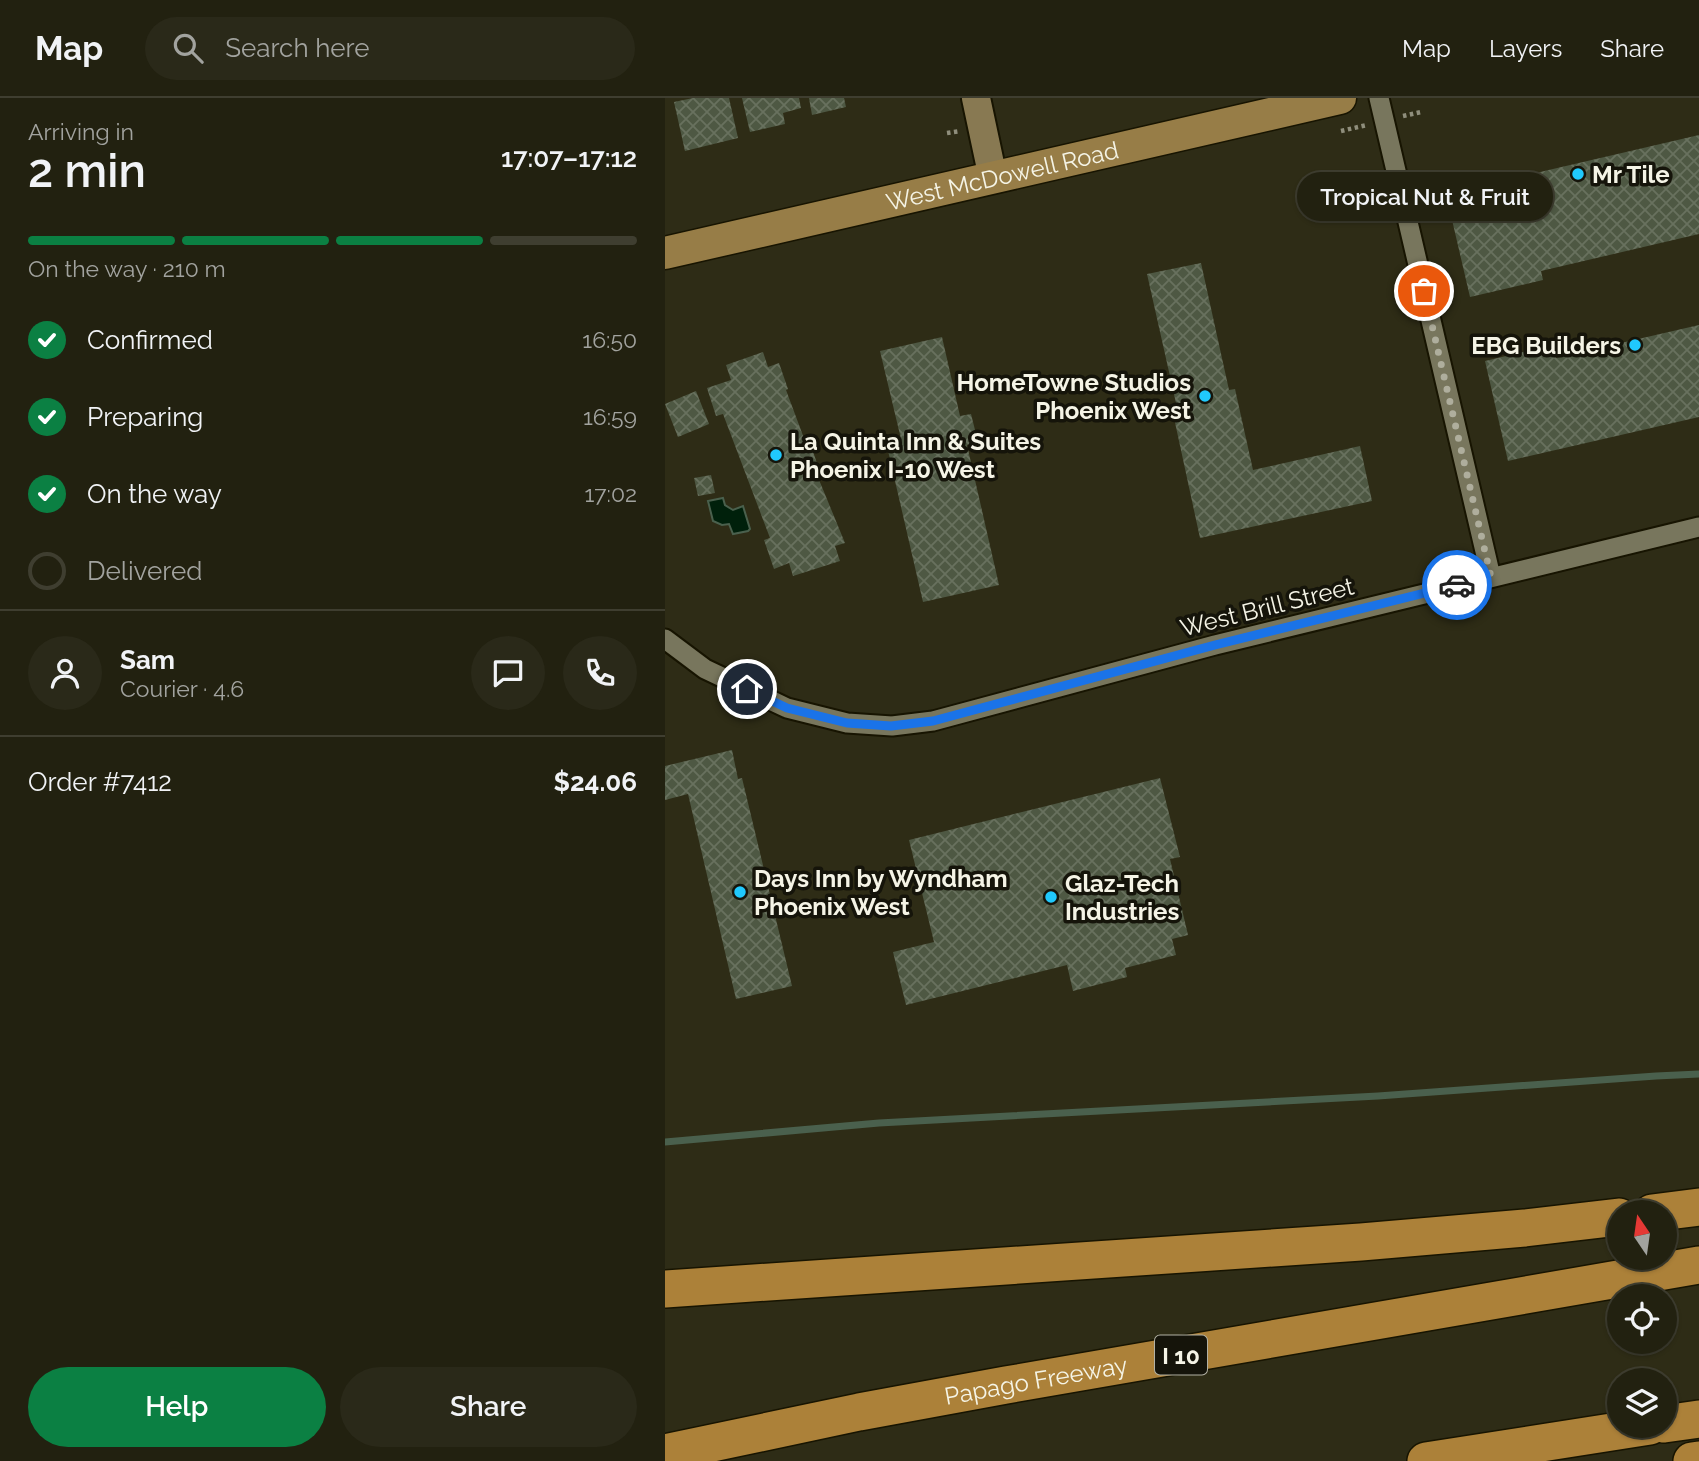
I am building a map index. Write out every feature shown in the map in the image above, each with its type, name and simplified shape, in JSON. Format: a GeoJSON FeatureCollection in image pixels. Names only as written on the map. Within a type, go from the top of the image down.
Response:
{"type":"FeatureCollection","features":[{"type":"Feature","properties":{"kind":"highway"},"geometry":{"type":"LineString","coordinates":[[1677,1210],[1699,1207]]}},
{"type":"Feature","properties":{"kind":"highway"},"geometry":{"type":"LineString","coordinates":[[665,1289],[1349,1243],[1607,1218]]}},
{"type":"Feature","properties":{"kind":"highway","name":"Papago Freeway"},"geometry":{"type":"LineString","coordinates":[[665,1452],[1006,1385],[1699,1265]]}},
{"type":"Feature","properties":{"kind":"highway"},"geometry":{"type":"LineString","coordinates":[[1677,1422],[1699,1419]]}},
{"type":"Feature","properties":{"kind":"highway"},"geometry":{"type":"LineString","coordinates":[[1426,1461],[1607,1433]]}},
{"type":"Feature","properties":{"kind":"highway"},"geometry":{"type":"LineString","coordinates":[[1692,1461],[1699,1460]]}},
{"type":"Feature","properties":{"kind":"main road","name":"West McDowell Road"},"geometry":{"type":"LineString","coordinates":[[665,253],[1340,98]]}},
{"type":"Feature","properties":{"kind":"street"},"geometry":{"type":"LineString","coordinates":[[976,98],[993,178]]}},
{"type":"Feature","properties":{"kind":"street"},"geometry":{"type":"LineString","coordinates":[[1379,98],[1491,577]]}},
{"type":"Feature","properties":{"kind":"street","name":"West Brill Street"},"geometry":{"type":"LineString","coordinates":[[665,639],[705,670],[787,708],[847,723],[891,726],[933,721],[1215,645],[1699,527]]}},
{"type":"Feature","properties":{"kind":"shaded area"},"geometry":{"type":"Polygon","coordinates":[[[723,498],[725,505],[733,510],[743,506],[750,529],[748,531],[733,534],[729,524],[722,525],[713,521],[708,501],[723,498]]]}},
{"type":"Feature","properties":{"kind":"building"},"geometry":{"type":"Polygon","coordinates":[[[693,98],[729,98],[738,138],[685,151],[674,102],[693,98]]]}},
{"type":"Feature","properties":{"kind":"building"},"geometry":{"type":"Polygon","coordinates":[[[742,98],[799,98],[801,108],[783,113],[785,124],[750,132],[742,98]]]}},
{"type":"Feature","properties":{"kind":"building"},"geometry":{"type":"Polygon","coordinates":[[[809,98],[844,98],[846,107],[812,115],[809,98]]]}},
{"type":"Feature","properties":{"kind":"building"},"geometry":{"type":"Polygon","coordinates":[[[1699,135],[1699,234],[1541,271],[1543,280],[1470,297],[1446,194],[1699,135]]]}},
{"type":"Feature","properties":{"kind":"building","name":"HomeTowne Studios Phoenix West"},"geometry":{"type":"Polygon","coordinates":[[[1201,263],[1229,390],[1235,389],[1253,470],[1360,446],[1372,501],[1200,538],[1171,404],[1176,403],[1147,274],[1201,263]]]}},
{"type":"Feature","properties":{"kind":"building"},"geometry":{"type":"Polygon","coordinates":[[[1699,325],[1699,417],[1508,461],[1485,361],[1553,345],[1556,358],[1699,325]]]}},
{"type":"Feature","properties":{"kind":"building"},"geometry":{"type":"Polygon","coordinates":[[[942,337],[960,416],[971,414],[978,442],[967,445],[999,585],[923,602],[886,442],[901,439],[880,351],[942,337]]]}},
{"type":"Feature","properties":{"kind":"building","name":"La Quinta Inn & Suites Phoenix I-10 West"},"geometry":{"type":"Polygon","coordinates":[[[763,352],[768,367],[779,363],[805,441],[809,440],[819,469],[815,470],[845,543],[835,546],[840,561],[793,576],[789,563],[774,569],[764,540],[770,538],[723,414],[716,416],[707,388],[731,380],[726,365],[763,352]]]}},
{"type":"Feature","properties":{"kind":"building"},"geometry":{"type":"Polygon","coordinates":[[[696,391],[709,424],[678,437],[665,404],[696,391]]]}},
{"type":"Feature","properties":{"kind":"building"},"geometry":{"type":"Polygon","coordinates":[[[711,475],[715,493],[698,496],[694,478],[711,475]]]}},
{"type":"Feature","properties":{"kind":"building","name":"Days Inn by Wyndham Phoenix West"},"geometry":{"type":"Polygon","coordinates":[[[732,750],[738,779],[742,778],[792,986],[736,999],[688,794],[665,800],[665,766],[732,750]]]}},
{"type":"Feature","properties":{"kind":"building","name":"Glaz-Tech Industries"},"geometry":{"type":"Polygon","coordinates":[[[1160,778],[1180,857],[1170,859],[1188,935],[1172,939],[1176,955],[1125,968],[1127,977],[1073,991],[1067,965],[906,1005],[893,952],[934,942],[909,840],[1160,778]]]}},
{"type":"Feature","properties":{"kind":"waterway"},"geometry":{"type":"LineString","coordinates":[[665,1142],[879,1123],[1378,1096],[1699,1074]]}},
{"type":"Feature","properties":{"kind":"way so far"},"geometry":{"type":"LineString","coordinates":[[1424,291],[1491,577],[1457,585]]}},
{"type":"Feature","properties":{"kind":"place","name":"Mr Tile"},"geometry":{"type":"Point","coordinates":[1578,174]}},
{"type":"Feature","properties":{"kind":"place","name":"Tropical Nut & Fruit"},"geometry":{"type":"Point","coordinates":[1424,291]}},
{"type":"Feature","properties":{"kind":"place","name":"EBG Builders"},"geometry":{"type":"Point","coordinates":[1635,345]}},
{"type":"Feature","properties":{"kind":"place","name":"HomeTowne Studios Phoenix West"},"geometry":{"type":"Point","coordinates":[1205,396]}},
{"type":"Feature","properties":{"kind":"place","name":"La Quinta Inn & Suites Phoenix I-10 West"},"geometry":{"type":"Point","coordinates":[776,455]}},
{"type":"Feature","properties":{"kind":"place","name":"Days Inn by Wyndham Phoenix West"},"geometry":{"type":"Point","coordinates":[740,892]}},
{"type":"Feature","properties":{"kind":"place","name":"Glaz-Tech Industries"},"geometry":{"type":"Point","coordinates":[1051,897]}},
{"type":"Feature","properties":{"kind":"route"},"geometry":{"type":"LineString","coordinates":[[747,689],[787,708],[847,723],[891,726],[933,721],[1215,645],[1457,585]]}}]}
